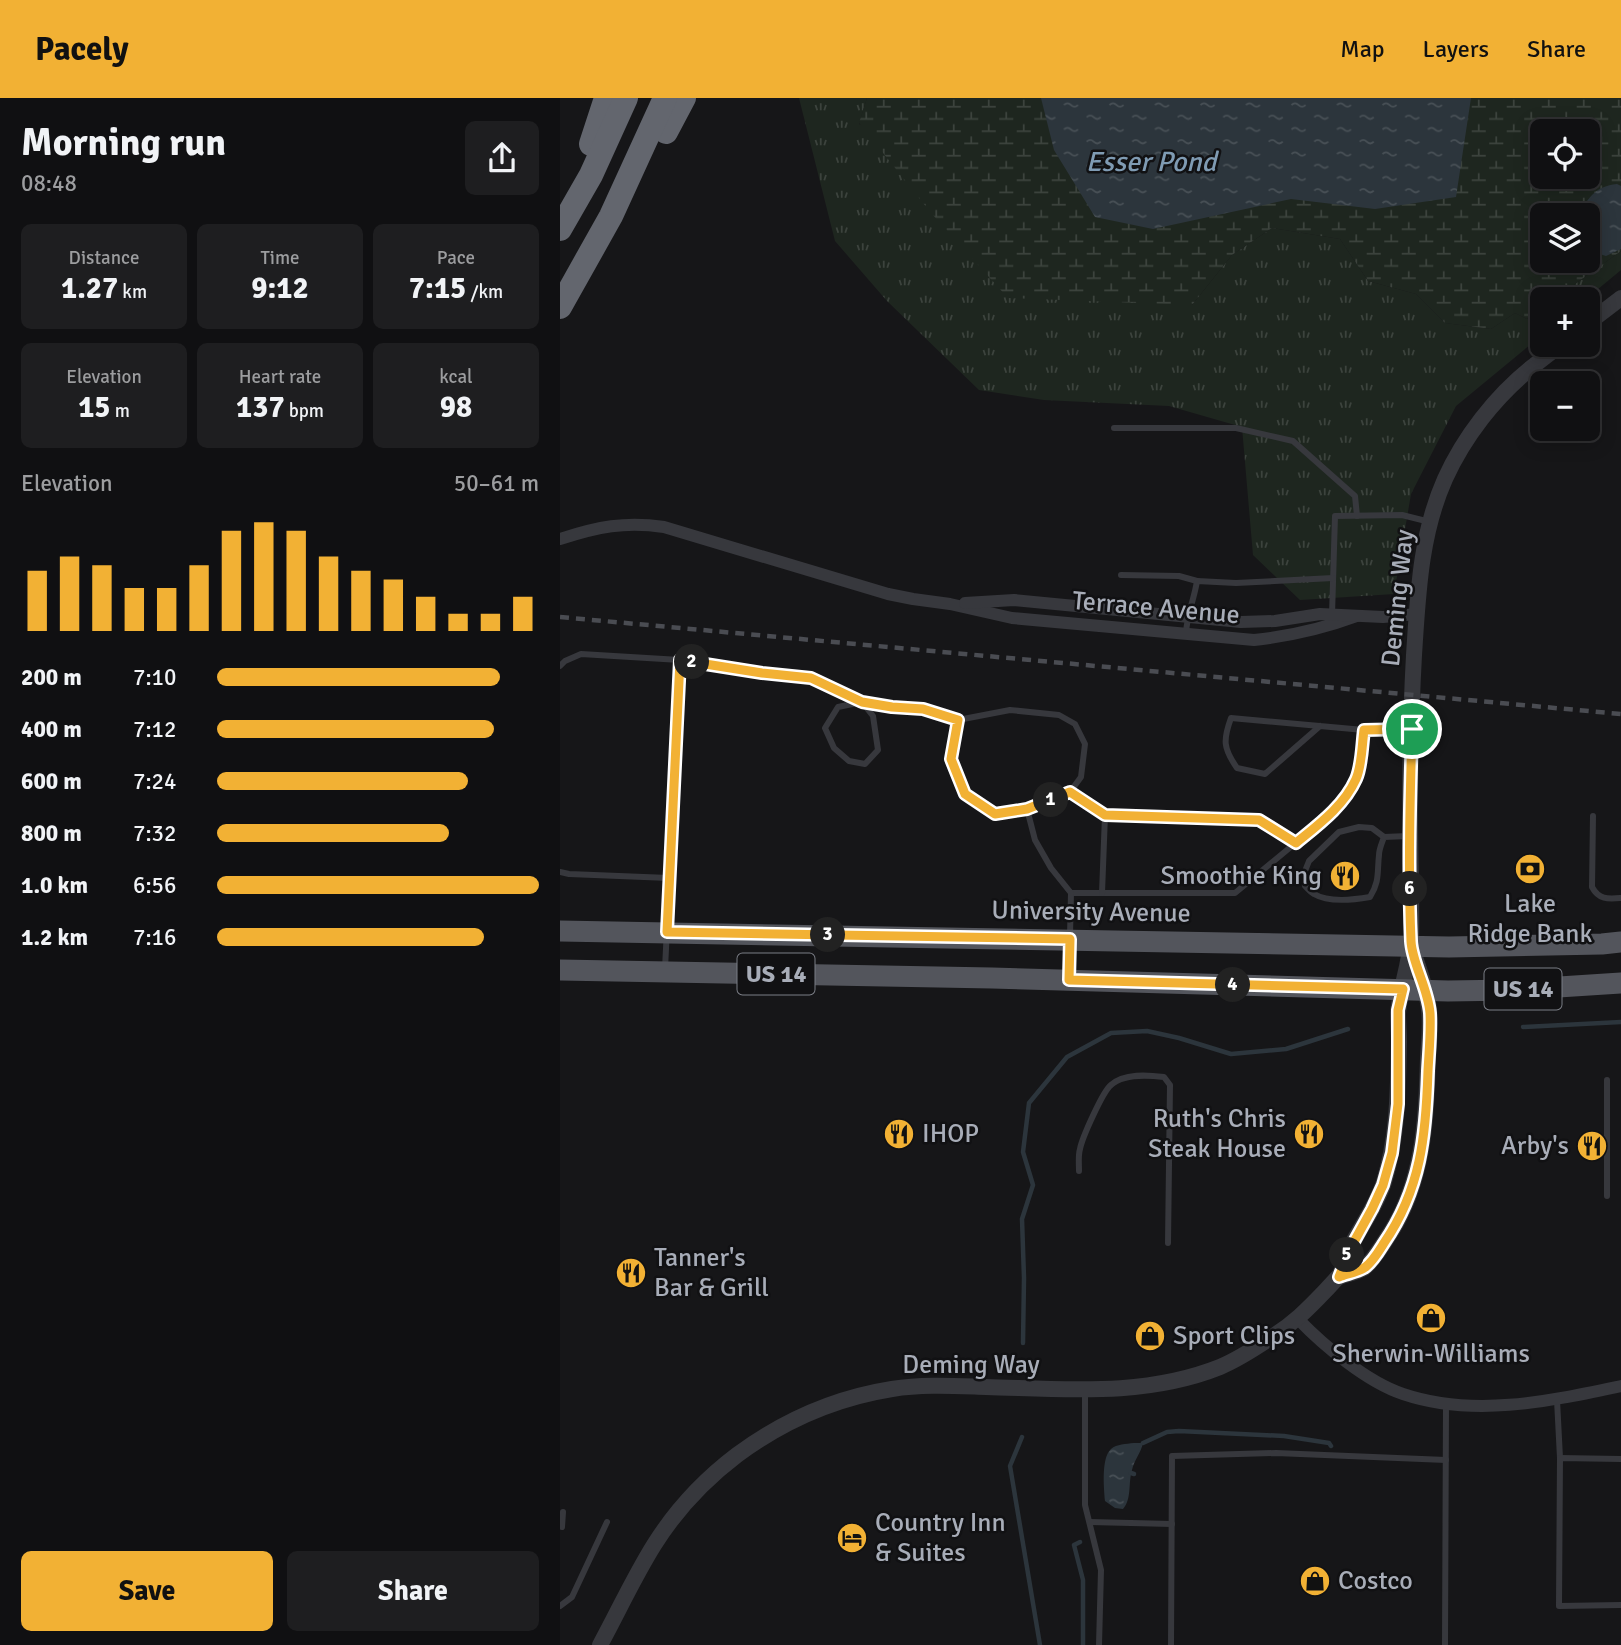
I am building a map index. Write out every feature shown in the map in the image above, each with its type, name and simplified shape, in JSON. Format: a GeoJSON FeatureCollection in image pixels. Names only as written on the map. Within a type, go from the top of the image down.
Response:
{"type":"FeatureCollection","features":[{"type":"Feature","properties":{"kind":"highway"},"geometry":{"type":"LineString","coordinates":[[561,226],[606,98]]}},
{"type":"Feature","properties":{"kind":"highway"},"geometry":{"type":"LineString","coordinates":[[561,226],[591,175],[626,98]]}},
{"type":"Feature","properties":{"kind":"highway"},"geometry":{"type":"LineString","coordinates":[[560,307],[611,216],[665,98]]}},
{"type":"Feature","properties":{"kind":"highway"},"geometry":{"type":"LineString","coordinates":[[633,168],[669,129],[684,98]]}},
{"type":"Feature","properties":{"kind":"main road","name":"University Avenue"},"geometry":{"type":"LineString","coordinates":[[560,931],[1449,947],[1621,942]]}},
{"type":"Feature","properties":{"kind":"main road","name":"US 14"},"geometry":{"type":"LineString","coordinates":[[560,970],[1426,990],[1513,990],[1621,983]]}},
{"type":"Feature","properties":{"kind":"street"},"geometry":{"type":"LineString","coordinates":[[1600,314],[1621,298]]}},
{"type":"Feature","properties":{"kind":"street","name":"Deming Way"},"geometry":{"type":"LineString","coordinates":[[600,1645],[654,1545],[689,1499],[702,1485],[754,1443],[797,1418],[863,1395],[921,1386],[1085,1390],[1143,1387],[1193,1376],[1222,1366],[1247,1353],[1298,1319],[1339,1277],[1350,1249],[1383,1185],[1392,1153],[1398,1104],[1398,1010],[1411,946],[1410,836],[1417,614],[1426,538],[1445,479],[1475,427],[1511,386],[1545,357]]}},
{"type":"Feature","properties":{"kind":"street","name":"Terrace Avenue"},"geometry":{"type":"LineString","coordinates":[[560,539],[611,525],[664,527],[888,594],[1012,618],[1185,635],[1254,640],[1277,638],[1322,629],[1357,616]]}},
{"type":"Feature","properties":{"kind":"street","name":"Terrace Avenue"},"geometry":{"type":"LineString","coordinates":[[950,604],[1014,600],[1255,622],[1320,614],[1383,617],[1417,614]]}},
{"type":"Feature","properties":{"kind":"street","name":"Deming Way"},"geometry":{"type":"LineString","coordinates":[[1339,1277],[1364,1267],[1394,1229],[1414,1184],[1422,1151],[1427,1115],[1430,1012],[1426,990],[1411,946]]}},
{"type":"Feature","properties":{"kind":"street"},"geometry":{"type":"LineString","coordinates":[[1298,1319],[1315,1336],[1365,1375],[1401,1394],[1446,1405],[1510,1406],[1557,1400],[1621,1386]]}},
{"type":"Feature","properties":{"kind":"lane"},"geometry":{"type":"LineString","coordinates":[[1114,428],[1236,428],[1293,442],[1355,496],[1357,516]]}},
{"type":"Feature","properties":{"kind":"lane"},"geometry":{"type":"LineString","coordinates":[[1332,615],[1335,516],[1402,515],[1430,522]]}},
{"type":"Feature","properties":{"kind":"lane"},"geometry":{"type":"LineString","coordinates":[[1121,575],[1180,576],[1197,581],[1236,583],[1333,578]]}},
{"type":"Feature","properties":{"kind":"lane"},"geometry":{"type":"LineString","coordinates":[[1185,635],[1197,581]]}},
{"type":"Feature","properties":{"kind":"lane"},"geometry":{"type":"LineString","coordinates":[[560,666],[581,654],[680,660],[811,678],[862,702],[923,709],[958,720],[1010,710],[1059,715],[1074,724],[1085,744],[1081,777],[1070,792],[1027,809],[995,814],[965,794],[951,759],[958,720]]}},
{"type":"Feature","properties":{"kind":"lane"},"geometry":{"type":"LineString","coordinates":[[665,971],[680,660]]}},
{"type":"Feature","properties":{"kind":"lane"},"geometry":{"type":"LineString","coordinates":[[862,702],[873,716],[878,750],[865,764],[849,761],[834,748],[825,728],[838,707],[862,702]]}},
{"type":"Feature","properties":{"kind":"lane"},"geometry":{"type":"LineString","coordinates":[[1320,726],[1265,774],[1237,768],[1228,755],[1225,734],[1231,718],[1320,726],[1364,730],[1412,729]]}},
{"type":"Feature","properties":{"kind":"lane"},"geometry":{"type":"LineString","coordinates":[[1071,893],[1235,893],[1328,816],[1347,794],[1357,777],[1364,730]]}},
{"type":"Feature","properties":{"kind":"lane"},"geometry":{"type":"LineString","coordinates":[[1070,792],[1105,815],[1259,820],[1296,843]]}},
{"type":"Feature","properties":{"kind":"lane"},"geometry":{"type":"LineString","coordinates":[[1027,809],[1035,840],[1051,869],[1071,893],[1069,980]]}},
{"type":"Feature","properties":{"kind":"lane"},"geometry":{"type":"LineString","coordinates":[[1102,893],[1105,815]]}},
{"type":"Feature","properties":{"kind":"lane"},"geometry":{"type":"LineString","coordinates":[[1594,816],[1592,887],[1596,894],[1605,900],[1621,898]]}},
{"type":"Feature","properties":{"kind":"lane"},"geometry":{"type":"LineString","coordinates":[[1384,837],[1379,853],[1378,875],[1370,897],[1354,900],[1326,898],[1314,894],[1306,886],[1305,872],[1309,861],[1339,832],[1359,827],[1372,828],[1384,837],[1410,836]]}},
{"type":"Feature","properties":{"kind":"lane"},"geometry":{"type":"LineString","coordinates":[[560,872],[669,878]]}},
{"type":"Feature","properties":{"kind":"lane"},"geometry":{"type":"LineString","coordinates":[[1079,1171],[1080,1148],[1101,1097],[1111,1084],[1123,1078],[1148,1075],[1164,1077],[1170,1084],[1168,1243]]}},
{"type":"Feature","properties":{"kind":"lane"},"geometry":{"type":"LineString","coordinates":[[1607,1080],[1607,1196]]}},
{"type":"Feature","properties":{"kind":"lane"},"geometry":{"type":"LineString","coordinates":[[1085,1390],[1086,1505],[1101,1570],[1099,1645]]}},
{"type":"Feature","properties":{"kind":"lane"},"geometry":{"type":"LineString","coordinates":[[1557,1400],[1560,1458],[1559,1606],[1621,1605]]}},
{"type":"Feature","properties":{"kind":"lane"},"geometry":{"type":"LineString","coordinates":[[1445,1645],[1446,1405]]}},
{"type":"Feature","properties":{"kind":"lane"},"geometry":{"type":"LineString","coordinates":[[1171,1645],[1172,1456],[1276,1453],[1446,1460]]}},
{"type":"Feature","properties":{"kind":"lane"},"geometry":{"type":"LineString","coordinates":[[1560,1458],[1621,1459]]}},
{"type":"Feature","properties":{"kind":"lane"},"geometry":{"type":"LineString","coordinates":[[562,1527],[563,1512]]}},
{"type":"Feature","properties":{"kind":"lane"},"geometry":{"type":"LineString","coordinates":[[560,1606],[572,1597],[607,1522]]}},
{"type":"Feature","properties":{"kind":"lane"},"geometry":{"type":"LineString","coordinates":[[1090,1522],[1172,1524]]}},
{"type":"Feature","properties":{"kind":"green space"},"geometry":{"type":"Polygon","coordinates":[[[799,98],[867,98],[859,124],[1192,305],[1232,255],[1272,228],[1340,239],[1368,281],[1416,294],[1445,323],[1491,329],[1515,313],[1527,319],[1530,317],[1530,345],[1456,406],[1411,494],[1394,594],[1300,600],[1253,555],[1242,427],[1169,406],[1044,400],[979,390],[887,301],[835,241],[799,98]]]}},
{"type":"Feature","properties":{"kind":"green space"},"geometry":{"type":"Polygon","coordinates":[[[867,98],[1621,98],[1621,251],[1600,266],[1600,203],[1530,203],[1530,273],[1590,273],[1571,287],[1530,287],[1530,317],[1527,319],[1515,313],[1491,329],[1445,323],[1416,294],[1368,281],[1340,239],[1272,228],[1232,255],[1192,305],[1008,298],[932,214],[859,123],[867,98]]]}},
{"type":"Feature","properties":{"kind":"green space"},"geometry":{"type":"Polygon","coordinates":[[[1621,251],[1621,270],[1600,287],[1571,287],[1590,273],[1600,273],[1600,266],[1621,251]]]}},
{"type":"Feature","properties":{"kind":"water","name":"Esser Pond"},"geometry":{"type":"Polygon","coordinates":[[[1041,98],[1471,98],[1456,197],[1375,209],[1291,199],[1153,229],[1095,217],[1054,150],[1041,98]]]}},
{"type":"Feature","properties":{"kind":"water"},"geometry":{"type":"Polygon","coordinates":[[[1617,184],[1621,186],[1621,249],[1606,256],[1600,254],[1600,203],[1586,203],[1603,187],[1617,184]]]}},
{"type":"Feature","properties":{"kind":"water"},"geometry":{"type":"Polygon","coordinates":[[[1143,1443],[1133,1466],[1128,1501],[1123,1509],[1115,1508],[1105,1501],[1106,1459],[1113,1447],[1143,1443]]]}},
{"type":"Feature","properties":{"kind":"waterway"},"geometry":{"type":"LineString","coordinates":[[1523,1027],[1621,1022]]}},
{"type":"Feature","properties":{"kind":"waterway"},"geometry":{"type":"LineString","coordinates":[[1023,1343],[1022,1219],[1033,1185],[1023,1152],[1029,1103],[1067,1057],[1111,1033],[1147,1031],[1231,1054],[1286,1049],[1348,1029]]}},
{"type":"Feature","properties":{"kind":"waterway"},"geometry":{"type":"LineString","coordinates":[[1143,1443],[1167,1432],[1179,1431],[1284,1436],[1329,1443],[1331,1446]]}},
{"type":"Feature","properties":{"kind":"waterway"},"geometry":{"type":"LineString","coordinates":[[1022,1437],[1010,1466],[1040,1645]]}},
{"type":"Feature","properties":{"kind":"waterway"},"geometry":{"type":"LineString","coordinates":[[1080,1542],[1074,1545],[1083,1580],[1083,1645]]}},
{"type":"Feature","properties":{"kind":"railway"},"geometry":{"type":"LineString","coordinates":[[560,617],[1621,714]]}},
{"type":"Feature","properties":{"kind":"place","name":"Lake Ridge Bank"},"geometry":{"type":"Point","coordinates":[1530,869]}},
{"type":"Feature","properties":{"kind":"place","name":"Smoothie King"},"geometry":{"type":"Point","coordinates":[1345,876]}},
{"type":"Feature","properties":{"kind":"place","name":"IHOP"},"geometry":{"type":"Point","coordinates":[899,1134]}},
{"type":"Feature","properties":{"kind":"place","name":"Ruth's Chris Steak House"},"geometry":{"type":"Point","coordinates":[1309,1134]}},
{"type":"Feature","properties":{"kind":"place","name":"Arby's"},"geometry":{"type":"Point","coordinates":[1592,1146]}},
{"type":"Feature","properties":{"kind":"place","name":"Tanner's Bar & Grill"},"geometry":{"type":"Point","coordinates":[631,1273]}},
{"type":"Feature","properties":{"kind":"place","name":"Sherwin-Williams"},"geometry":{"type":"Point","coordinates":[1431,1318]}},
{"type":"Feature","properties":{"kind":"place","name":"Sport Clips"},"geometry":{"type":"Point","coordinates":[1150,1336]}},
{"type":"Feature","properties":{"kind":"place","name":"Country Inn & Suites"},"geometry":{"type":"Point","coordinates":[852,1538]}},
{"type":"Feature","properties":{"kind":"place","name":"Costco"},"geometry":{"type":"Point","coordinates":[1315,1581]}},
{"type":"Feature","properties":{"kind":"route"},"geometry":{"type":"LineString","coordinates":[[680,660],[811,678],[862,702],[923,709],[958,720],[951,759],[965,794],[995,814],[1027,809],[1070,792],[1105,815],[1259,820],[1296,843],[1328,816],[1347,794],[1357,777],[1364,730],[1412,729],[1411,946],[1426,990],[1430,1012],[1427,1115],[1414,1184],[1394,1229],[1364,1267],[1339,1277],[1350,1249],[1383,1185],[1392,1153],[1398,1104],[1398,1010],[1403,989],[1069,980],[1070,939],[667,932],[680,660]]}}]}
